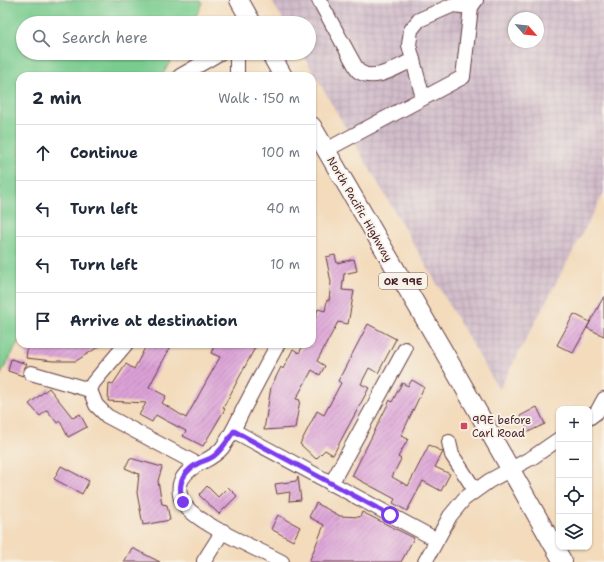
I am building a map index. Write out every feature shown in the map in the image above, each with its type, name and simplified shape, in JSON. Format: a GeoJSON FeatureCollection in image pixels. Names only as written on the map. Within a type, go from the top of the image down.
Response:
{"type":"FeatureCollection","features":[{"type":"Feature","properties":{"kind":"main road"},"geometry":{"type":"LineString","coordinates":[[239,0],[248,16]]}},
{"type":"Feature","properties":{"kind":"main road"},"geometry":{"type":"LineString","coordinates":[[274,60],[281,72]]}},
{"type":"Feature","properties":{"kind":"main road","name":"North Pacific Highway"},"geometry":{"type":"LineString","coordinates":[[316,133],[511,470]]}},
{"type":"Feature","properties":{"kind":"main road","name":"OR 99E"},"geometry":{"type":"LineString","coordinates":[[511,470],[563,562]]}},
{"type":"Feature","properties":{"kind":"street"},"geometry":{"type":"LineString","coordinates":[[319,0],[358,71],[364,75],[375,76],[413,60]]}},
{"type":"Feature","properties":{"kind":"street"},"geometry":{"type":"LineString","coordinates":[[326,150],[463,77],[473,4],[453,6],[419,20],[411,30],[409,45],[423,98]]}},
{"type":"Feature","properties":{"kind":"street"},"geometry":{"type":"LineString","coordinates":[[187,72],[208,60]]}},
{"type":"Feature","properties":{"kind":"street"},"geometry":{"type":"LineString","coordinates":[[237,60],[237,72]]}},
{"type":"Feature","properties":{"kind":"street"},"geometry":{"type":"LineString","coordinates":[[123,348],[93,383],[90,390],[96,405],[106,416],[197,464]]}},
{"type":"Feature","properties":{"kind":"street"},"geometry":{"type":"LineString","coordinates":[[276,348],[234,431],[213,457],[197,464],[189,470],[182,480],[179,488],[183,502],[188,508],[205,521],[282,562]]}},
{"type":"Feature","properties":{"kind":"street"},"geometry":{"type":"LineString","coordinates":[[331,484],[405,349]]}},
{"type":"Feature","properties":{"kind":"street"},"geometry":{"type":"LineString","coordinates":[[31,373],[90,390]]}},
{"type":"Feature","properties":{"kind":"street"},"geometry":{"type":"LineString","coordinates":[[592,416],[597,412],[604,399]]}},
{"type":"Feature","properties":{"kind":"street"},"geometry":{"type":"LineString","coordinates":[[234,431],[437,540]]}},
{"type":"Feature","properties":{"kind":"street"},"geometry":{"type":"LineString","coordinates":[[425,562],[458,505],[475,490],[511,470],[556,441]]}},
{"type":"Feature","properties":{"kind":"street"},"geometry":{"type":"LineString","coordinates":[[449,442],[452,455],[475,490]]}},
{"type":"Feature","properties":{"kind":"street"},"geometry":{"type":"LineString","coordinates":[[204,561],[223,531]]}},
{"type":"Feature","properties":{"kind":"shaded area"},"geometry":{"type":"Polygon","coordinates":[[[271,0],[604,0],[604,193],[499,390],[316,77],[316,72],[313,72],[306,60],[316,60],[316,16],[281,16],[271,0]]]}},
{"type":"Feature","properties":{"kind":"green space"},"geometry":{"type":"Polygon","coordinates":[[[0,0],[201,0],[203,3],[196,16],[16,16],[16,60],[171,60],[164,72],[16,72],[16,346],[0,376],[0,0]]]}},
{"type":"Feature","properties":{"kind":"building"},"geometry":{"type":"Polygon","coordinates":[[[335,255],[337,263],[354,259],[357,271],[344,274],[342,290],[354,291],[348,324],[338,322],[317,361],[325,366],[320,375],[312,370],[296,399],[300,400],[295,428],[264,430],[271,387],[281,367],[283,369],[293,349],[299,353],[302,348],[316,348],[316,316],[318,309],[325,311],[327,300],[329,301],[331,282],[326,257],[335,255]]]}},
{"type":"Feature","properties":{"kind":"building"},"geometry":{"type":"Polygon","coordinates":[[[604,296],[604,336],[587,328],[604,296]]]}},
{"type":"Feature","properties":{"kind":"building"},"geometry":{"type":"Polygon","coordinates":[[[574,314],[590,322],[573,353],[557,345],[574,314]]]}},
{"type":"Feature","properties":{"kind":"building"},"geometry":{"type":"Polygon","coordinates":[[[368,324],[396,339],[378,373],[369,368],[361,384],[369,388],[333,455],[325,450],[316,459],[300,444],[317,411],[324,415],[341,383],[338,381],[368,324]]]}},
{"type":"Feature","properties":{"kind":"building"},"geometry":{"type":"Polygon","coordinates":[[[27,348],[97,348],[76,361],[53,361],[26,358],[27,348]]]}},
{"type":"Feature","properties":{"kind":"building"},"geometry":{"type":"Polygon","coordinates":[[[145,348],[170,348],[149,387],[166,396],[162,403],[186,418],[220,357],[211,353],[213,348],[255,348],[223,408],[225,409],[203,446],[183,436],[186,431],[156,415],[152,422],[139,415],[146,403],[108,401],[109,383],[113,384],[126,364],[134,369],[145,348]]]}},
{"type":"Feature","properties":{"kind":"building"},"geometry":{"type":"Polygon","coordinates":[[[11,359],[27,364],[23,370],[23,376],[8,371],[11,359]]]}},
{"type":"Feature","properties":{"kind":"building"},"geometry":{"type":"Polygon","coordinates":[[[412,380],[424,387],[401,436],[408,439],[398,457],[401,459],[392,477],[408,486],[429,445],[443,452],[435,467],[450,474],[441,491],[423,481],[407,511],[393,503],[395,499],[352,476],[390,400],[392,402],[402,383],[408,386],[412,380]]]}},
{"type":"Feature","properties":{"kind":"building"},"geometry":{"type":"Polygon","coordinates":[[[49,388],[73,418],[80,414],[87,427],[68,437],[60,421],[57,423],[47,410],[40,416],[29,404],[49,388]]]}},
{"type":"Feature","properties":{"kind":"building"},"geometry":{"type":"Polygon","coordinates":[[[537,407],[545,424],[528,432],[520,416],[537,407]]]}},
{"type":"Feature","properties":{"kind":"building"},"geometry":{"type":"Polygon","coordinates":[[[130,458],[162,467],[158,481],[162,504],[167,505],[170,520],[143,525],[137,493],[139,474],[125,468],[130,458]]]}},
{"type":"Feature","properties":{"kind":"building"},"geometry":{"type":"Polygon","coordinates":[[[61,466],[89,481],[82,494],[54,479],[61,466]]]}},
{"type":"Feature","properties":{"kind":"building"},"geometry":{"type":"Polygon","coordinates":[[[298,477],[301,500],[289,501],[290,492],[277,494],[275,484],[296,481],[298,477]]]}},
{"type":"Feature","properties":{"kind":"building"},"geometry":{"type":"Polygon","coordinates":[[[207,486],[218,497],[228,487],[237,496],[219,514],[199,495],[207,486]]]}},
{"type":"Feature","properties":{"kind":"building"},"geometry":{"type":"Polygon","coordinates":[[[316,503],[340,516],[360,517],[362,512],[414,538],[401,562],[309,562],[324,525],[309,517],[316,503]]]}},
{"type":"Feature","properties":{"kind":"building"},"geometry":{"type":"Polygon","coordinates":[[[278,515],[300,527],[293,541],[271,529],[278,515]]]}},
{"type":"Feature","properties":{"kind":"building"},"geometry":{"type":"Polygon","coordinates":[[[132,548],[160,562],[124,562],[132,548]]]}},
{"type":"Feature","properties":{"kind":"place","name":"99E before Carl Road"},"geometry":{"type":"Point","coordinates":[464,426]}},
{"type":"Feature","properties":{"kind":"route"},"geometry":{"type":"LineString","coordinates":[[183,502],[179,488],[182,480],[189,470],[197,464],[213,457],[234,431],[390,515]]}}]}
